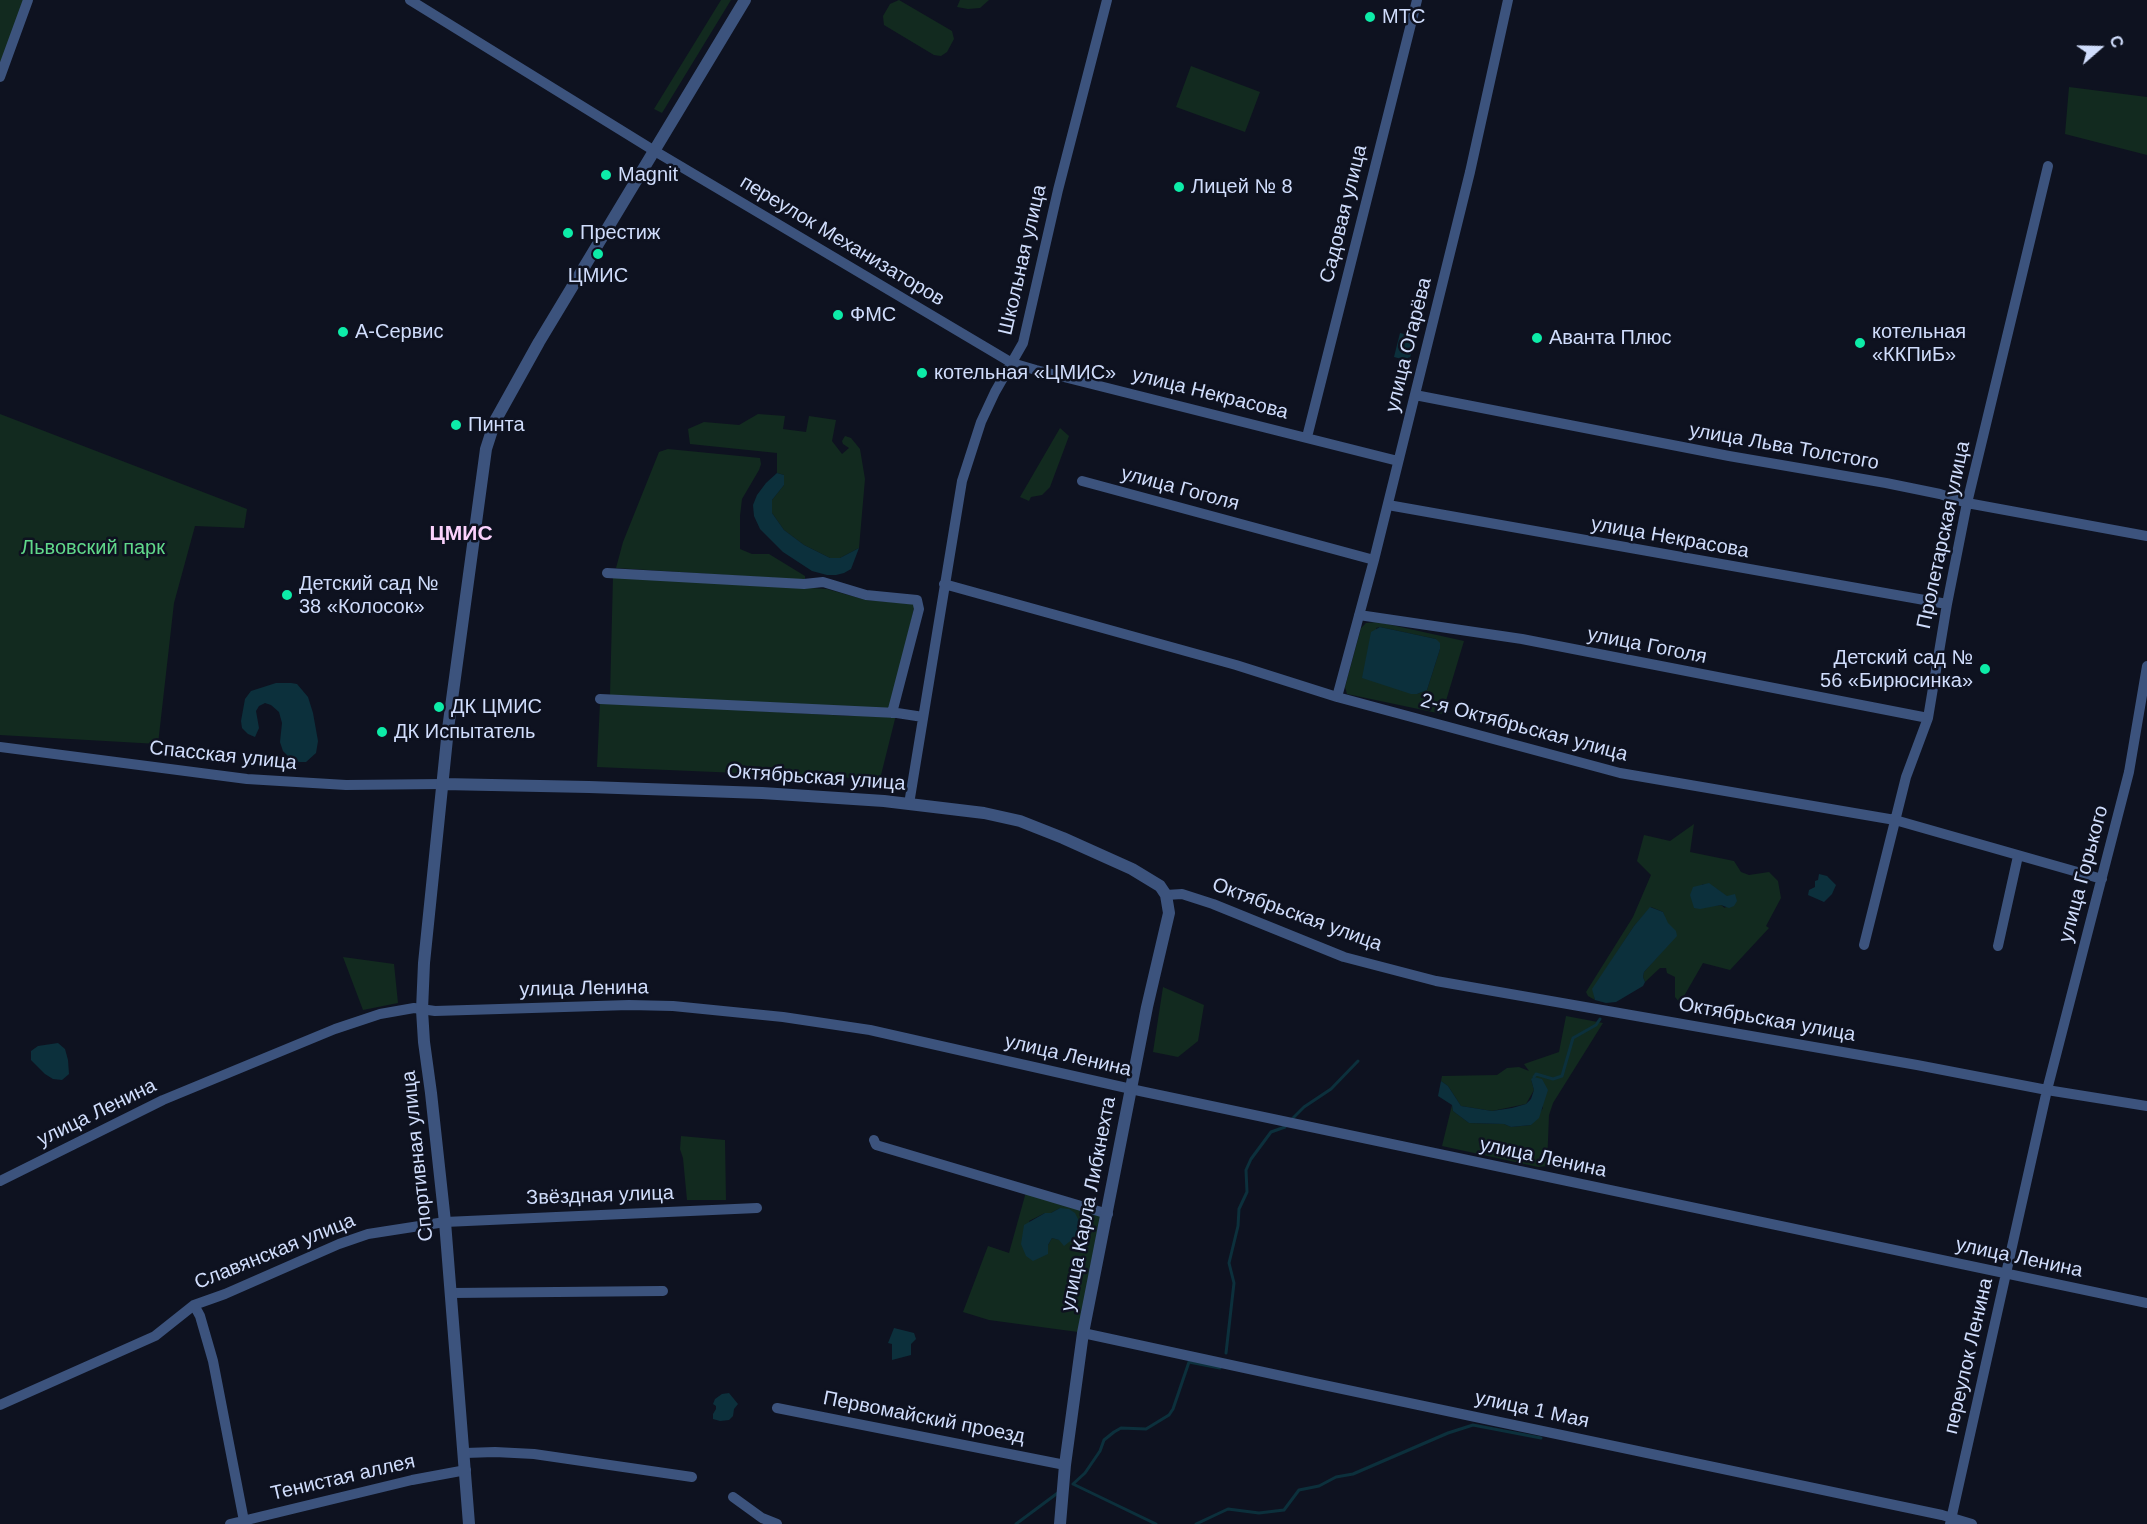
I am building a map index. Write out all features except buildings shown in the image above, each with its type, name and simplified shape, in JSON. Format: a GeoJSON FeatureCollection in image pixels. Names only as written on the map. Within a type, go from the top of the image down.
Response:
{"type":"FeatureCollection","features":[{"type":"Feature","properties":{"kind":"street"},"geometry":{"type":"LineString","coordinates":[[0,77],[28,0]]}},
{"type":"Feature","properties":{"kind":"street","name":"переулок Механизаторов"},"geometry":{"type":"LineString","coordinates":[[410,0],[653,150],[1012,363]]}},
{"type":"Feature","properties":{"kind":"street","name":"Спортивная улица"},"geometry":{"type":"LineString","coordinates":[[469,1524],[445,1222],[422,1010],[426,940],[448,729],[479,495],[491,429],[539,342],[745,0]]}},
{"type":"Feature","properties":{"kind":"street","name":"Школьная улица"},"geometry":{"type":"LineString","coordinates":[[909,804],[957,503],[966,462],[981,422],[1021,349],[1028,327],[1058,190],[1107,0]]}},
{"type":"Feature","properties":{"kind":"street","name":"Садовая улица"},"geometry":{"type":"LineString","coordinates":[[1307,437],[1417,0]]}},
{"type":"Feature","properties":{"kind":"street","name":"улица Огарёва"},"geometry":{"type":"LineString","coordinates":[[1337,697],[1388,505],[1470,172],[1509,0]]}},
{"type":"Feature","properties":{"kind":"street","name":"Пролетарская улица"},"geometry":{"type":"LineString","coordinates":[[1864,945],[1906,777],[1928,718],[1967,502],[2048,166]]}},
{"type":"Feature","properties":{"kind":"street","name":"улица Некрасова"},"geometry":{"type":"LineString","coordinates":[[1012,363],[1398,461]]}},
{"type":"Feature","properties":{"kind":"street","name":"улица Льва Толстого"},"geometry":{"type":"LineString","coordinates":[[1415,395],[1729,456],[1886,483],[1967,502],[2147,536]]}},
{"type":"Feature","properties":{"kind":"street","name":"улица Гоголя"},"geometry":{"type":"LineString","coordinates":[[1082,481],[1374,560]]}},
{"type":"Feature","properties":{"kind":"street","name":"улица Некрасова"},"geometry":{"type":"LineString","coordinates":[[1388,505],[1947,604]]}},
{"type":"Feature","properties":{"kind":"street"},"geometry":{"type":"LineString","coordinates":[[607,573],[804,584],[823,582],[866,595],[917,600],[919,609],[892,712]]}},
{"type":"Feature","properties":{"kind":"street","name":"2-я Октябрьская улица"},"geometry":{"type":"LineString","coordinates":[[944,584],[1236,665],[1337,697],[1620,773],[1895,820],[2102,879]]}},
{"type":"Feature","properties":{"kind":"street","name":"улица Гоголя"},"geometry":{"type":"LineString","coordinates":[[1359,615],[1522,639],[1928,718]]}},
{"type":"Feature","properties":{"kind":"street","name":"улица Горького"},"geometry":{"type":"LineString","coordinates":[[2047,1090],[2144,709],[2147,666]]}},
{"type":"Feature","properties":{"kind":"street"},"geometry":{"type":"LineString","coordinates":[[600,699],[892,712],[923,717]]}},
{"type":"Feature","properties":{"kind":"street","name":"Спасская улица"},"geometry":{"type":"LineString","coordinates":[[0,747],[247,779],[346,785],[443,784]]}},
{"type":"Feature","properties":{"kind":"street","name":"Октябрьская улица"},"geometry":{"type":"LineString","coordinates":[[443,784],[702,791],[855,799],[984,813],[1020,820],[1132,869],[1151,879],[1166,895],[1182,894],[1213,904],[1344,957],[1436,981],[2147,1106]]}},
{"type":"Feature","properties":{"kind":"street"},"geometry":{"type":"LineString","coordinates":[[1998,946],[2018,856]]}},
{"type":"Feature","properties":{"kind":"street","name":"улица Карла Либкнехта"},"geometry":{"type":"LineString","coordinates":[[1060,1524],[1065,1465],[1083,1333],[1149,997],[1165,935],[1169,913],[1166,895]]}},
{"type":"Feature","properties":{"kind":"street","name":"улица Ленина"},"geometry":{"type":"LineString","coordinates":[[0,1181],[163,1100],[271,1054],[360,1020],[404,1009],[435,1011],[629,1005],[673,1006],[730,1010],[870,1030],[1132,1089],[2147,1303]]}},
{"type":"Feature","properties":{"kind":"street","name":"переулок Ленина"},"geometry":{"type":"LineString","coordinates":[[1950,1521],[2047,1090]]}},
{"type":"Feature","properties":{"kind":"street"},"geometry":{"type":"LineString","coordinates":[[874,1140],[876,1145],[1108,1214]]}},
{"type":"Feature","properties":{"kind":"street","name":"Звёздная улица"},"geometry":{"type":"LineString","coordinates":[[445,1222],[756,1208]]}},
{"type":"Feature","properties":{"kind":"street","name":"Славянская улица"},"geometry":{"type":"LineString","coordinates":[[0,1405],[155,1336],[194,1305],[225,1294],[339,1244],[368,1234],[445,1222]]}},
{"type":"Feature","properties":{"kind":"street"},"geometry":{"type":"LineString","coordinates":[[451,1293],[663,1291]]}},
{"type":"Feature","properties":{"kind":"street"},"geometry":{"type":"LineString","coordinates":[[194,1305],[200,1316],[213,1361],[244,1521]]}},
{"type":"Feature","properties":{"kind":"street","name":"улица 1 Мая"},"geometry":{"type":"LineString","coordinates":[[1083,1333],[1942,1515],[1950,1521],[1972,1524]]}},
{"type":"Feature","properties":{"kind":"street","name":"Первомайский проезд"},"geometry":{"type":"LineString","coordinates":[[777,1408],[1065,1465]]}},
{"type":"Feature","properties":{"kind":"street"},"geometry":{"type":"LineString","coordinates":[[465,1453],[534,1454],[692,1478]]}},
{"type":"Feature","properties":{"kind":"street","name":"Тенистая аллея"},"geometry":{"type":"LineString","coordinates":[[230,1524],[412,1480],[466,1470]]}},
{"type":"Feature","properties":{"kind":"street"},"geometry":{"type":"LineString","coordinates":[[733,1497],[762,1518],[777,1524]]}},
{"type":"Feature","properties":{"kind":"green space"},"geometry":{"type":"Polygon","coordinates":[[[0,0],[26,0],[0,82],[0,0]]]}},
{"type":"Feature","properties":{"kind":"green space"},"geometry":{"type":"Polygon","coordinates":[[[721,0],[731,0],[662,113],[654,109],[721,0]]]}},
{"type":"Feature","properties":{"kind":"green space"},"geometry":{"type":"Polygon","coordinates":[[[899,0],[952,31],[954,39],[947,52],[941,56],[934,55],[884,25],[883,16],[890,4],[899,0]]]}},
{"type":"Feature","properties":{"kind":"green space"},"geometry":{"type":"Polygon","coordinates":[[[960,0],[989,0],[980,8],[968,9],[957,7],[960,0]]]}},
{"type":"Feature","properties":{"kind":"green space"},"geometry":{"type":"Polygon","coordinates":[[[1191,66],[1260,92],[1245,132],[1176,107],[1191,66]]]}},
{"type":"Feature","properties":{"kind":"green space"},"geometry":{"type":"Polygon","coordinates":[[[2069,87],[2147,97],[2147,155],[2065,134],[2069,87]]]}},
{"type":"Feature","properties":{"kind":"green space","name":"Львовский парк"},"geometry":{"type":"Polygon","coordinates":[[[0,414],[247,509],[244,528],[195,526],[174,603],[158,744],[0,735],[0,414]]]}},
{"type":"Feature","properties":{"kind":"green space"},"geometry":{"type":"Polygon","coordinates":[[[758,414],[785,416],[783,429],[806,432],[809,416],[836,420],[832,441],[842,454],[849,448],[842,441],[845,436],[851,438],[860,449],[865,479],[859,548],[840,558],[830,558],[804,545],[784,530],[772,513],[772,500],[784,485],[784,475],[777,473],[777,453],[690,444],[688,429],[704,422],[739,425],[758,414]]]}},
{"type":"Feature","properties":{"kind":"green space"},"geometry":{"type":"Polygon","coordinates":[[[1060,428],[1069,436],[1050,487],[1042,495],[1031,497],[1029,501],[1020,497],[1060,428]]]}},
{"type":"Feature","properties":{"kind":"green space"},"geometry":{"type":"Polygon","coordinates":[[[668,449],[760,458],[759,470],[742,499],[740,549],[752,554],[769,554],[805,576],[805,580],[616,568],[623,542],[659,452],[668,449]]]}},
{"type":"Feature","properties":{"kind":"green space"},"geometry":{"type":"Polygon","coordinates":[[[613,576],[827,589],[866,600],[915,604],[890,710],[610,696],[613,576]]]}},
{"type":"Feature","properties":{"kind":"green space"},"geometry":{"type":"Polygon","coordinates":[[[1378,622],[1464,641],[1442,714],[1347,694],[1345,687],[1361,628],[1366,623],[1378,622]],[[1376,628],[1417,694],[1427,690],[1440,649],[1436,639],[1376,628]]]}},
{"type":"Feature","properties":{"kind":"green space"},"geometry":{"type":"Polygon","coordinates":[[[600,702],[849,716],[896,715],[880,779],[597,767],[600,702]]]}},
{"type":"Feature","properties":{"kind":"green space"},"geometry":{"type":"Polygon","coordinates":[[[1694,824],[1690,852],[1734,861],[1741,872],[1749,875],[1769,872],[1778,881],[1781,898],[1766,926],[1769,928],[1730,970],[1703,963],[1680,1003],[1675,997],[1675,977],[1667,973],[1666,968],[1660,968],[1645,982],[1643,977],[1644,972],[1672,940],[1663,912],[1651,907],[1634,926],[1593,989],[1595,1000],[1586,992],[1633,917],[1651,875],[1637,861],[1644,835],[1670,841],[1694,824]],[[1702,884],[1714,906],[1721,905],[1725,908],[1732,896],[1727,897],[1717,889],[1702,884]]]}},
{"type":"Feature","properties":{"kind":"green space"},"geometry":{"type":"Polygon","coordinates":[[[343,957],[394,964],[398,1003],[363,1010],[343,957]]]}},
{"type":"Feature","properties":{"kind":"green space"},"geometry":{"type":"Polygon","coordinates":[[[1163,987],[1204,1005],[1198,1041],[1178,1057],[1153,1052],[1163,987]]]}},
{"type":"Feature","properties":{"kind":"green space"},"geometry":{"type":"Polygon","coordinates":[[[1566,1016],[1603,1023],[1553,1103],[1549,1115],[1547,1166],[1538,1167],[1442,1146],[1452,1105],[1453,1111],[1469,1123],[1504,1124],[1511,1127],[1531,1125],[1543,1108],[1531,1079],[1534,1090],[1526,1104],[1492,1111],[1461,1106],[1448,1086],[1441,1081],[1442,1076],[1497,1075],[1507,1068],[1519,1067],[1529,1071],[1524,1064],[1559,1052],[1566,1016]]]}},
{"type":"Feature","properties":{"kind":"green space"},"geometry":{"type":"Polygon","coordinates":[[[681,1136],[725,1140],[726,1200],[687,1200],[680,1149],[681,1136]]]}},
{"type":"Feature","properties":{"kind":"green space"},"geometry":{"type":"Polygon","coordinates":[[[1026,1192],[1101,1216],[1078,1332],[989,1320],[963,1312],[988,1246],[1009,1253],[1026,1192]],[[1060,1208],[1029,1221],[1048,1245],[1052,1238],[1060,1240],[1060,1208]]]}},
{"type":"Feature","properties":{"kind":"water"},"geometry":{"type":"Polygon","coordinates":[[[1400,333],[1416,337],[1409,361],[1394,357],[1400,333]]]}},
{"type":"Feature","properties":{"kind":"water"},"geometry":{"type":"Polygon","coordinates":[[[777,473],[784,475],[784,485],[772,500],[772,513],[784,530],[804,545],[830,558],[840,558],[859,548],[851,569],[836,575],[812,571],[783,552],[760,529],[754,516],[753,505],[766,483],[777,473]]]}},
{"type":"Feature","properties":{"kind":"water"},"geometry":{"type":"Polygon","coordinates":[[[1380,627],[1436,639],[1440,643],[1427,690],[1411,694],[1362,678],[1371,632],[1380,627]]]}},
{"type":"Feature","properties":{"kind":"water"},"geometry":{"type":"Polygon","coordinates":[[[276,683],[297,684],[308,697],[318,741],[316,753],[306,762],[299,762],[283,751],[280,742],[282,723],[279,712],[271,705],[265,703],[256,711],[259,728],[255,737],[242,728],[245,699],[251,691],[276,683]]]}},
{"type":"Feature","properties":{"kind":"water"},"geometry":{"type":"Polygon","coordinates":[[[1819,874],[1827,876],[1836,885],[1832,894],[1824,902],[1808,895],[1809,890],[1815,887],[1819,874]]]}},
{"type":"Feature","properties":{"kind":"water"},"geometry":{"type":"Polygon","coordinates":[[[1709,883],[1727,896],[1735,894],[1737,901],[1734,906],[1694,908],[1690,895],[1693,887],[1709,883]]]}},
{"type":"Feature","properties":{"kind":"water"},"geometry":{"type":"Polygon","coordinates":[[[1650,907],[1663,912],[1677,936],[1644,972],[1643,986],[1616,1002],[1606,1003],[1595,1000],[1592,989],[1634,926],[1650,907]]]}},
{"type":"Feature","properties":{"kind":"water"},"geometry":{"type":"Polygon","coordinates":[[[58,1043],[65,1049],[68,1060],[69,1074],[62,1080],[53,1079],[45,1074],[31,1060],[31,1051],[38,1046],[58,1043]]]}},
{"type":"Feature","properties":{"kind":"water"},"geometry":{"type":"Polygon","coordinates":[[[1534,1077],[1542,1079],[1548,1090],[1539,1118],[1531,1125],[1511,1127],[1504,1124],[1469,1123],[1453,1111],[1452,1105],[1438,1096],[1441,1081],[1448,1086],[1461,1106],[1492,1111],[1512,1108],[1526,1104],[1531,1099],[1534,1090],[1531,1079],[1534,1077]]]}},
{"type":"Feature","properties":{"kind":"water"},"geometry":{"type":"Polygon","coordinates":[[[1060,1208],[1069,1209],[1075,1213],[1081,1225],[1074,1238],[1064,1246],[1059,1240],[1052,1238],[1048,1245],[1048,1254],[1033,1261],[1026,1256],[1021,1244],[1024,1225],[1045,1213],[1051,1213],[1060,1208]]]}},
{"type":"Feature","properties":{"kind":"water"},"geometry":{"type":"Polygon","coordinates":[[[894,1328],[914,1333],[916,1339],[911,1344],[911,1355],[892,1360],[892,1344],[888,1343],[894,1328]]]}},
{"type":"Feature","properties":{"kind":"water"},"geometry":{"type":"Polygon","coordinates":[[[729,1393],[738,1404],[733,1416],[729,1420],[713,1419],[716,1409],[713,1404],[715,1399],[722,1394],[729,1393]]]}},
{"type":"Feature","properties":{"kind":"waterway"},"geometry":{"type":"LineString","coordinates":[[1534,1077],[1536,1074],[1553,1079],[1562,1076],[1573,1038],[1596,1025],[1600,1019]]}},
{"type":"Feature","properties":{"kind":"waterway"},"geometry":{"type":"LineString","coordinates":[[1293,1118],[1304,1107],[1331,1089],[1358,1061]]}},
{"type":"Feature","properties":{"kind":"waterway"},"geometry":{"type":"LineString","coordinates":[[1226,1353],[1234,1283],[1229,1263],[1238,1226],[1239,1209],[1247,1192],[1246,1170],[1251,1159],[1271,1132],[1285,1127]]}},
{"type":"Feature","properties":{"kind":"waterway"},"geometry":{"type":"LineString","coordinates":[[1156,1524],[1073,1484],[1085,1473],[1100,1451],[1104,1440],[1114,1432],[1121,1428],[1146,1429],[1169,1415],[1189,1362],[1220,1368]]}},
{"type":"Feature","properties":{"kind":"waterway"},"geometry":{"type":"LineString","coordinates":[[1196,1524],[1228,1509],[1259,1513],[1284,1510],[1299,1490],[1319,1486],[1336,1477],[1353,1474],[1448,1433],[1473,1425],[1541,1438]]}},
{"type":"Feature","properties":{"kind":"waterway"},"geometry":{"type":"LineString","coordinates":[[1016,1524],[1059,1492]]}},
{"type":"Feature","properties":{"kind":"place","name":"МТС"},"geometry":{"type":"Point","coordinates":[1370,17]}},
{"type":"Feature","properties":{"kind":"place","name":"Magnit"},"geometry":{"type":"Point","coordinates":[606,175]}},
{"type":"Feature","properties":{"kind":"place","name":"Лицей № 8"},"geometry":{"type":"Point","coordinates":[1179,187]}},
{"type":"Feature","properties":{"kind":"place","name":"Престиж"},"geometry":{"type":"Point","coordinates":[568,233]}},
{"type":"Feature","properties":{"kind":"place","name":"ЦМИС"},"geometry":{"type":"Point","coordinates":[598,254]}},
{"type":"Feature","properties":{"kind":"place","name":"ФМС"},"geometry":{"type":"Point","coordinates":[838,315]}},
{"type":"Feature","properties":{"kind":"place","name":"A-Сервис"},"geometry":{"type":"Point","coordinates":[343,332]}},
{"type":"Feature","properties":{"kind":"place","name":"Аванта Плюс"},"geometry":{"type":"Point","coordinates":[1537,338]}},
{"type":"Feature","properties":{"kind":"place","name":"котельная «ККПиБ»"},"geometry":{"type":"Point","coordinates":[1860,343]}},
{"type":"Feature","properties":{"kind":"place","name":"котельная «ЦМИС»"},"geometry":{"type":"Point","coordinates":[922,373]}},
{"type":"Feature","properties":{"kind":"place","name":"Пинта"},"geometry":{"type":"Point","coordinates":[456,425]}},
{"type":"Feature","properties":{"kind":"place","name":"Детский сад № 38 «Колосок»"},"geometry":{"type":"Point","coordinates":[287,595]}},
{"type":"Feature","properties":{"kind":"place","name":"Детский сад № 56 «Бирюсинка»"},"geometry":{"type":"Point","coordinates":[1985,669]}},
{"type":"Feature","properties":{"kind":"place","name":"ДК ЦМИС"},"geometry":{"type":"Point","coordinates":[439,707]}},
{"type":"Feature","properties":{"kind":"place","name":"ДК Испытатель"},"geometry":{"type":"Point","coordinates":[382,732]}},
{"type":"Feature","properties":{"kind":"district","name":"ЦМИС"},"geometry":{"type":"Point","coordinates":[461,534]}}]}
